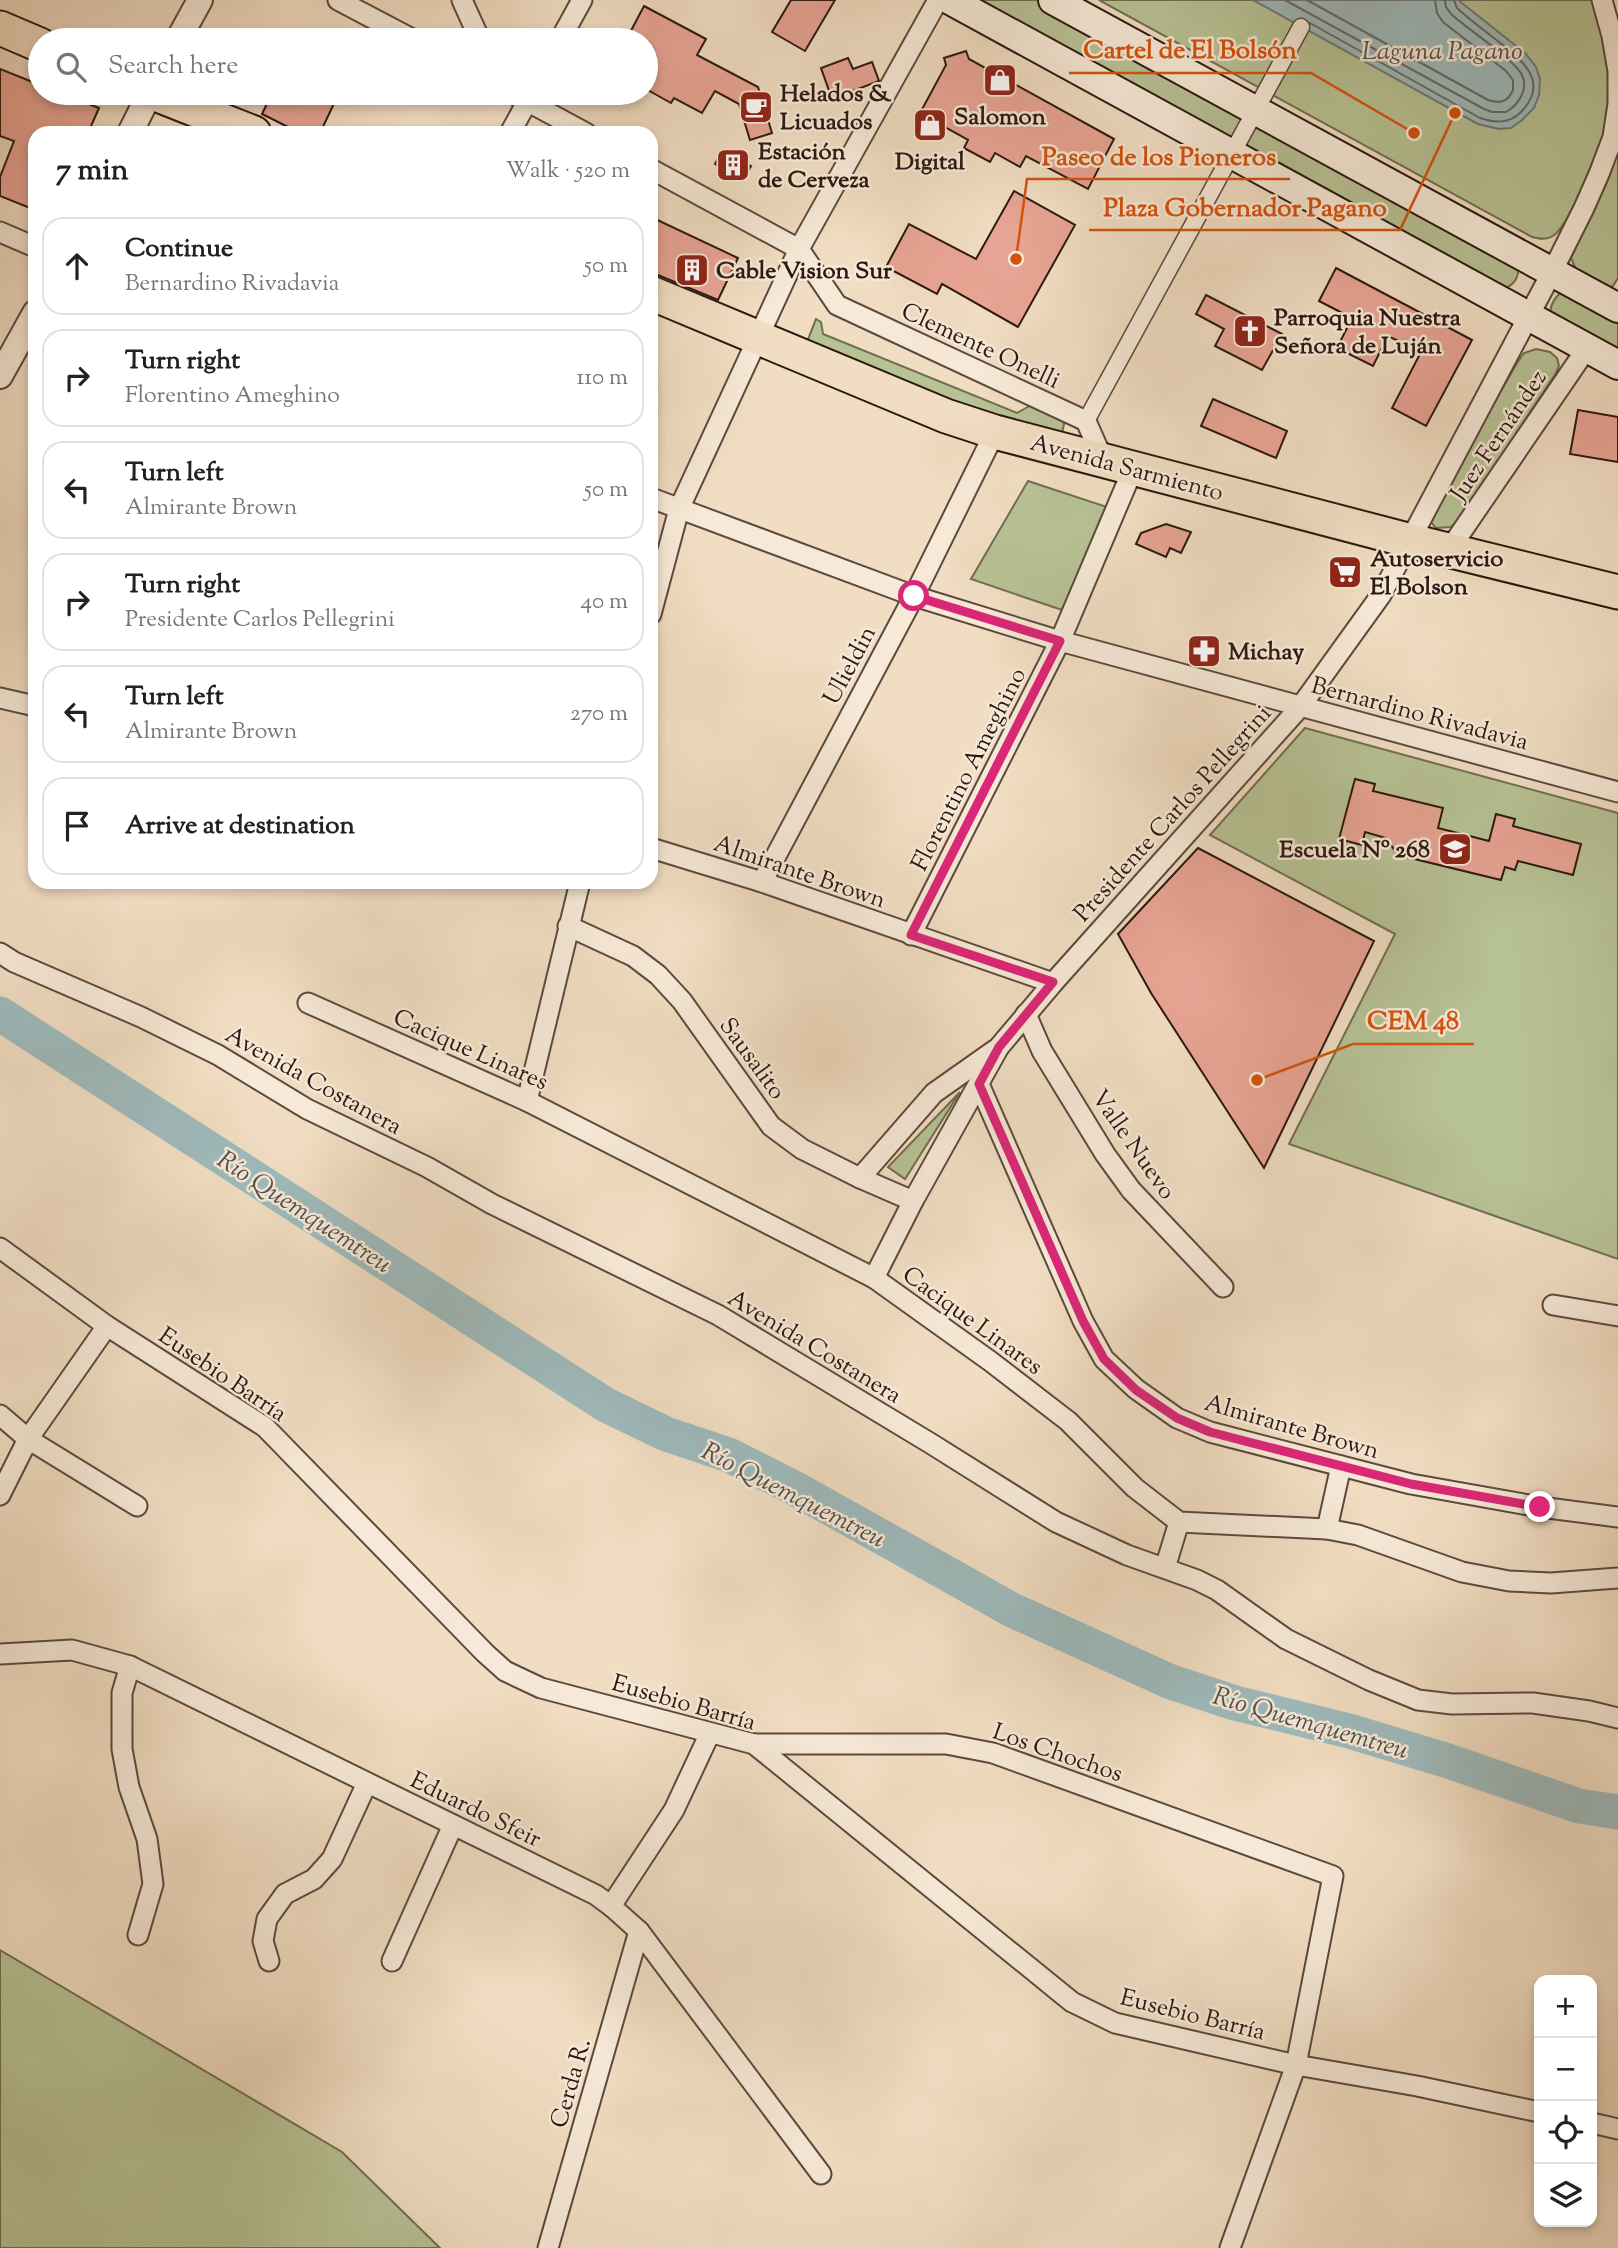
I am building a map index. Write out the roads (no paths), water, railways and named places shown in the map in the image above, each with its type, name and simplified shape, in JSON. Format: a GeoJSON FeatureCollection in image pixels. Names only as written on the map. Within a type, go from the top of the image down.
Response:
{"type":"FeatureCollection","features":[{"type":"Feature","properties":{"kind":"highway"},"geometry":{"type":"LineString","coordinates":[[0,28],[28,40]]}},
{"type":"Feature","properties":{"kind":"highway"},"geometry":{"type":"LineString","coordinates":[[183,105],[236,126]]}},
{"type":"Feature","properties":{"kind":"highway","name":"Avenida Sarmiento"},"geometry":{"type":"LineString","coordinates":[[658,296],[946,415],[995,432],[1618,592]]}},
{"type":"Feature","properties":{"kind":"main road"},"geometry":{"type":"LineString","coordinates":[[950,0],[1618,365]]}},
{"type":"Feature","properties":{"kind":"main road"},"geometry":{"type":"LineString","coordinates":[[1053,0],[1618,308]]}},
{"type":"Feature","properties":{"kind":"street"},"geometry":{"type":"LineString","coordinates":[[185,28],[200,0]]}},
{"type":"Feature","properties":{"kind":"street"},"geometry":{"type":"LineString","coordinates":[[338,0],[391,28]]}},
{"type":"Feature","properties":{"kind":"street"},"geometry":{"type":"LineString","coordinates":[[462,0],[475,28]]}},
{"type":"Feature","properties":{"kind":"street"},"geometry":{"type":"LineString","coordinates":[[567,28],[582,0]]}},
{"type":"Feature","properties":{"kind":"street"},"geometry":{"type":"LineString","coordinates":[[658,588],[679,509],[799,249],[938,0]]}},
{"type":"Feature","properties":{"kind":"street","name":"Presidente Carlos Pellegrini"},"geometry":{"type":"LineString","coordinates":[[874,1278],[913,1200],[999,1047],[1053,982],[1301,706],[1381,595],[1552,272],[1584,208],[1613,137],[1618,104],[1618,71],[1602,0]]}},
{"type":"Feature","properties":{"kind":"street"},"geometry":{"type":"LineString","coordinates":[[1119,466],[1086,421],[1301,27]]}},
{"type":"Feature","properties":{"kind":"street"},"geometry":{"type":"LineString","coordinates":[[134,126],[145,105]]}},
{"type":"Feature","properties":{"kind":"street"},"geometry":{"type":"LineString","coordinates":[[513,126],[521,105]]}},
{"type":"Feature","properties":{"kind":"street"},"geometry":{"type":"LineString","coordinates":[[539,105],[574,126]]}},
{"type":"Feature","properties":{"kind":"street","name":"Clemente Onelli"},"geometry":{"type":"LineString","coordinates":[[658,173],[799,249],[837,305],[1086,421]]}},
{"type":"Feature","properties":{"kind":"street"},"geometry":{"type":"LineString","coordinates":[[0,232],[28,244]]}},
{"type":"Feature","properties":{"kind":"street"},"geometry":{"type":"LineString","coordinates":[[0,376],[28,326]]}},
{"type":"Feature","properties":{"kind":"street","name":"Juez Fernández"},"geometry":{"type":"LineString","coordinates":[[1449,550],[1587,348]]}},
{"type":"Feature","properties":{"kind":"street","name":"Ulieldin"},"geometry":{"type":"LineString","coordinates":[[762,882],[914,596],[995,432]]}},
{"type":"Feature","properties":{"kind":"street","name":"Florentino Ameghino"},"geometry":{"type":"LineString","coordinates":[[911,935],[1060,641],[1119,466]]}},
{"type":"Feature","properties":{"kind":"street","name":"Bernardino Rivadavia"},"geometry":{"type":"LineString","coordinates":[[658,501],[914,596],[1060,641],[1618,792]]}},
{"type":"Feature","properties":{"kind":"street"},"geometry":{"type":"LineString","coordinates":[[0,698],[28,704]]}},
{"type":"Feature","properties":{"kind":"street","name":"Almirante Brown"},"geometry":{"type":"LineString","coordinates":[[658,850],[762,882],[1053,982]]}},
{"type":"Feature","properties":{"kind":"street"},"geometry":{"type":"LineString","coordinates":[[527,1101],[578,889]]}},
{"type":"Feature","properties":{"kind":"street","name":"Sausalito"},"geometry":{"type":"LineString","coordinates":[[568,926],[633,956],[659,975],[682,1001],[772,1126],[802,1149],[860,1178],[913,1200]]}},
{"type":"Feature","properties":{"kind":"street","name":"Avenida Costanera"},"geometry":{"type":"LineString","coordinates":[[0,953],[14,962],[141,1017],[218,1055],[306,1109],[427,1167],[492,1204],[718,1315],[1056,1522],[1126,1555],[1197,1580],[1217,1590],[1286,1639],[1369,1680],[1418,1700],[1452,1704],[1533,1703],[1618,1718]]}},
{"type":"Feature","properties":{"kind":"street","name":"Cacique Linares"},"geometry":{"type":"LineString","coordinates":[[308,1003],[527,1101],[874,1278],[1068,1421],[1135,1488],[1179,1522]]}},
{"type":"Feature","properties":{"kind":"street","name":"Valle Nuevo"},"geometry":{"type":"LineString","coordinates":[[1026,1014],[1049,1062],[1105,1154],[1131,1190],[1223,1287]]}},
{"type":"Feature","properties":{"kind":"street","name":"Presidente Carlos Pellegrini"},"geometry":{"type":"LineString","coordinates":[[860,1178],[934,1093],[999,1047]]}},
{"type":"Feature","properties":{"kind":"street","name":"Almirante Brown"},"geometry":{"type":"LineString","coordinates":[[979,1084],[1083,1321],[1104,1359],[1136,1390],[1177,1418],[1210,1432],[1466,1495],[1618,1517]]}},
{"type":"Feature","properties":{"kind":"street","name":"Eusebio Barría"},"geometry":{"type":"LineString","coordinates":[[0,1248],[107,1326],[265,1427],[505,1671],[541,1688],[754,1744],[1072,2003],[1115,2023],[1296,2065],[1417,2086],[1534,2111]]}},
{"type":"Feature","properties":{"kind":"street"},"geometry":{"type":"LineString","coordinates":[[1553,1305],[1618,1316]]}},
{"type":"Feature","properties":{"kind":"street"},"geometry":{"type":"LineString","coordinates":[[0,1495],[28,1439],[107,1326]]}},
{"type":"Feature","properties":{"kind":"street"},"geometry":{"type":"LineString","coordinates":[[0,1415],[28,1439],[137,1506]]}},
{"type":"Feature","properties":{"kind":"street"},"geometry":{"type":"LineString","coordinates":[[1327,1529],[1341,1466]]}},
{"type":"Feature","properties":{"kind":"street"},"geometry":{"type":"LineString","coordinates":[[1165,1568],[1179,1522],[1327,1529],[1359,1535],[1462,1572],[1509,1581],[1551,1583],[1618,1578]]}},
{"type":"Feature","properties":{"kind":"street","name":"Eduardo Sfeir"},"geometry":{"type":"LineString","coordinates":[[0,1654],[72,1650],[130,1666],[596,1895],[639,1931],[821,2174]]}},
{"type":"Feature","properties":{"kind":"street"},"geometry":{"type":"LineString","coordinates":[[130,1666],[122,1693],[122,1749],[129,1787],[147,1839],[153,1884],[138,1935]]}},
{"type":"Feature","properties":{"kind":"street"},"geometry":{"type":"LineString","coordinates":[[611,1906],[674,1810],[710,1733]]}},
{"type":"Feature","properties":{"kind":"street","name":"Los Chochos"},"geometry":{"type":"LineString","coordinates":[[754,1744],[946,1744],[993,1753],[1334,1876],[1296,2065]]}},
{"type":"Feature","properties":{"kind":"street"},"geometry":{"type":"LineString","coordinates":[[269,1961],[263,1941],[267,1919],[285,1894],[314,1880],[332,1859],[368,1783]]}},
{"type":"Feature","properties":{"kind":"street"},"geometry":{"type":"LineString","coordinates":[[392,1961],[453,1825]]}},
{"type":"Feature","properties":{"kind":"street","name":"Cerda R."},"geometry":{"type":"LineString","coordinates":[[548,2248],[639,1931]]}},
{"type":"Feature","properties":{"kind":"street"},"geometry":{"type":"LineString","coordinates":[[1230,2248],[1296,2065]]}},
{"type":"Feature","properties":{"kind":"street"},"geometry":{"type":"LineString","coordinates":[[1597,2124],[1618,2129]]}},
{"type":"Feature","properties":{"kind":"water","name":"Laguna Pagano"},"geometry":{"type":"Polygon","coordinates":[[[1253,0],[1458,0],[1525,53],[1536,67],[1540,79],[1539,95],[1534,108],[1511,128],[1499,129],[1478,124],[1253,0]]]}},
{"type":"Feature","properties":{"kind":"waterway","name":"Río Quemquemtreu"},"geometry":{"type":"LineString","coordinates":[[0,1014],[606,1405],[666,1434],[729,1455],[796,1489],[1012,1610],[1171,1682],[1235,1703],[1349,1731],[1445,1760],[1579,1806],[1618,1812]]}},
{"type":"Feature","properties":{"kind":"place","name":"Salomon"},"geometry":{"type":"Point","coordinates":[1000,80]}},
{"type":"Feature","properties":{"kind":"place","name":"Helados & Licuados"},"geometry":{"type":"Point","coordinates":[756,107]}},
{"type":"Feature","properties":{"kind":"place","name":"Plaza Gobernador Pagano"},"geometry":{"type":"Point","coordinates":[1455,113]}},
{"type":"Feature","properties":{"kind":"place","name":"Digital"},"geometry":{"type":"Point","coordinates":[930,125]}},
{"type":"Feature","properties":{"kind":"place","name":"Cartel de El Bolsón"},"geometry":{"type":"Point","coordinates":[1414,133]}},
{"type":"Feature","properties":{"kind":"place","name":"Estación de Cerveza"},"geometry":{"type":"Point","coordinates":[733,165]}},
{"type":"Feature","properties":{"kind":"place","name":"Paseo de los Pioneros"},"geometry":{"type":"Point","coordinates":[1016,259]}},
{"type":"Feature","properties":{"kind":"place","name":"Cable Vision Sur"},"geometry":{"type":"Point","coordinates":[692,270]}},
{"type":"Feature","properties":{"kind":"place","name":"Parroquia Nuestra Señora de Luján"},"geometry":{"type":"Point","coordinates":[1250,331]}},
{"type":"Feature","properties":{"kind":"place","name":"Autoservicio El Bolson"},"geometry":{"type":"Point","coordinates":[1345,572]}},
{"type":"Feature","properties":{"kind":"place","name":"Michay"},"geometry":{"type":"Point","coordinates":[1204,651]}},
{"type":"Feature","properties":{"kind":"place","name":"Escuela Nº 268"},"geometry":{"type":"Point","coordinates":[1455,849]}},
{"type":"Feature","properties":{"kind":"place","name":"CEM 48"},"geometry":{"type":"Point","coordinates":[1257,1080]}}]}
